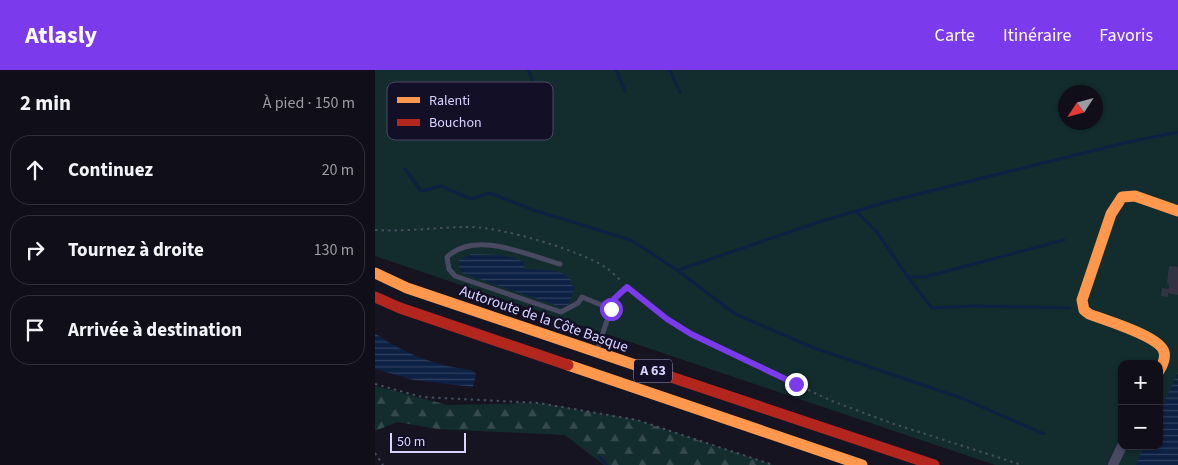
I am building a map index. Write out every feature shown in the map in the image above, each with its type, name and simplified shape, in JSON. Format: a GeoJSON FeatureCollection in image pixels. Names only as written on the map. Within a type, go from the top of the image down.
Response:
{"type":"FeatureCollection","features":[{"type":"Feature","properties":{"kind":"main road"},"geometry":{"type":"LineString","coordinates":[[1163,363],[1164,352],[1156,342],[1089,314],[1084,310],[1082,300],[1111,214],[1122,197],[1135,196],[1178,212]]}},
{"type":"Feature","properties":{"kind":"main road","name":"Autoroute de la Côte Basque"},"geometry":{"type":"LineString","coordinates":[[375,273],[407,288],[934,465]]}},
{"type":"Feature","properties":{"kind":"main road","name":"A 63"},"geometry":{"type":"LineString","coordinates":[[375,297],[400,308],[863,465]]}},
{"type":"Feature","properties":{"kind":"street"},"geometry":{"type":"LineString","coordinates":[[1113,465],[1120,450]]}},
{"type":"Feature","properties":{"kind":"lane"},"geometry":{"type":"LineString","coordinates":[[560,264],[497,246],[470,245],[456,249],[447,257],[449,269],[455,276],[561,312],[578,303],[582,297],[611,309]]}},
{"type":"Feature","properties":{"kind":"lane"},"geometry":{"type":"LineString","coordinates":[[597,352],[614,299],[627,287]]}},
{"type":"Feature","properties":{"kind":"path"},"geometry":{"type":"LineString","coordinates":[[375,230],[401,232],[470,227],[507,232],[586,258],[606,267],[627,287],[667,319],[699,338],[796,384],[891,423],[1022,465]]}},
{"type":"Feature","properties":{"kind":"path"},"geometry":{"type":"LineString","coordinates":[[375,384],[422,397],[547,404],[637,420],[773,465]]}},
{"type":"Feature","properties":{"kind":"path"},"geometry":{"type":"LineString","coordinates":[[375,453],[383,465]]}},
{"type":"Feature","properties":{"kind":"green space"},"geometry":{"type":"Polygon","coordinates":[[[375,70],[1178,70],[1178,465],[995,465],[375,256],[375,70]]]}},
{"type":"Feature","properties":{"kind":"green space"},"geometry":{"type":"Polygon","coordinates":[[[375,386],[448,405],[539,403],[637,420],[773,465],[604,465],[565,435],[437,429],[397,422],[375,431],[375,386]]]}},
{"type":"Feature","properties":{"kind":"water"},"geometry":{"type":"Polygon","coordinates":[[[471,254],[499,255],[514,258],[524,262],[524,269],[549,270],[561,273],[571,280],[569,284],[575,287],[569,304],[564,308],[462,273],[459,268],[459,260],[471,254]]]}},
{"type":"Feature","properties":{"kind":"water"},"geometry":{"type":"Polygon","coordinates":[[[375,333],[397,347],[421,358],[447,366],[472,370],[476,374],[473,387],[414,380],[375,369],[375,333]]]}},
{"type":"Feature","properties":{"kind":"water"},"geometry":{"type":"Polygon","coordinates":[[[1178,372],[1178,465],[1136,465],[1142,450],[1163,450],[1163,405],[1178,372]]]}},
{"type":"Feature","properties":{"kind":"building"},"geometry":{"type":"Polygon","coordinates":[[[1169,266],[1178,267],[1178,295],[1168,293],[1168,297],[1161,296],[1162,288],[1169,289],[1169,284],[1167,283],[1169,266]]]}},
{"type":"Feature","properties":{"kind":"waterway"},"geometry":{"type":"LineString","coordinates":[[528,70],[533,82]]}},
{"type":"Feature","properties":{"kind":"waterway"},"geometry":{"type":"LineString","coordinates":[[616,70],[625,91]]}},
{"type":"Feature","properties":{"kind":"waterway"},"geometry":{"type":"LineString","coordinates":[[670,70],[680,93]]}},
{"type":"Feature","properties":{"kind":"waterway"},"geometry":{"type":"LineString","coordinates":[[678,270],[822,221],[890,201],[1124,143],[1178,132]]}},
{"type":"Feature","properties":{"kind":"waterway"},"geometry":{"type":"LineString","coordinates":[[405,169],[421,191],[441,186],[471,199],[490,193],[533,210],[631,240],[677,270],[735,314],[814,348],[964,399],[1044,434]]}},
{"type":"Feature","properties":{"kind":"waterway"},"geometry":{"type":"LineString","coordinates":[[856,211],[876,231],[908,277],[925,277],[1064,240]]}},
{"type":"Feature","properties":{"kind":"waterway"},"geometry":{"type":"LineString","coordinates":[[908,277],[932,308],[976,306],[1070,308]]}},
{"type":"Feature","properties":{"kind":"waterway"},"geometry":{"type":"LineString","coordinates":[[599,457],[607,465]]}},
{"type":"Feature","properties":{"kind":"traffic: slow"},"geometry":{"type":"LineString","coordinates":[[1163,361],[1164,352],[1153,340],[1118,324],[1089,314],[1084,310],[1082,300],[1111,214],[1122,197],[1135,196],[1178,211]]}},
{"type":"Feature","properties":{"kind":"traffic: slow"},"geometry":{"type":"LineString","coordinates":[[375,273],[407,288],[668,376]]}},
{"type":"Feature","properties":{"kind":"traffic: slow"},"geometry":{"type":"LineString","coordinates":[[568,365],[862,465]]}},
{"type":"Feature","properties":{"kind":"traffic: jam"},"geometry":{"type":"LineString","coordinates":[[375,297],[400,308],[568,365]]}},
{"type":"Feature","properties":{"kind":"traffic: jam"},"geometry":{"type":"LineString","coordinates":[[668,376],[934,465]]}},
{"type":"Feature","properties":{"kind":"route"},"geometry":{"type":"LineString","coordinates":[[611,309],[614,299],[627,287],[667,319],[691,334],[796,384]]}}]}
